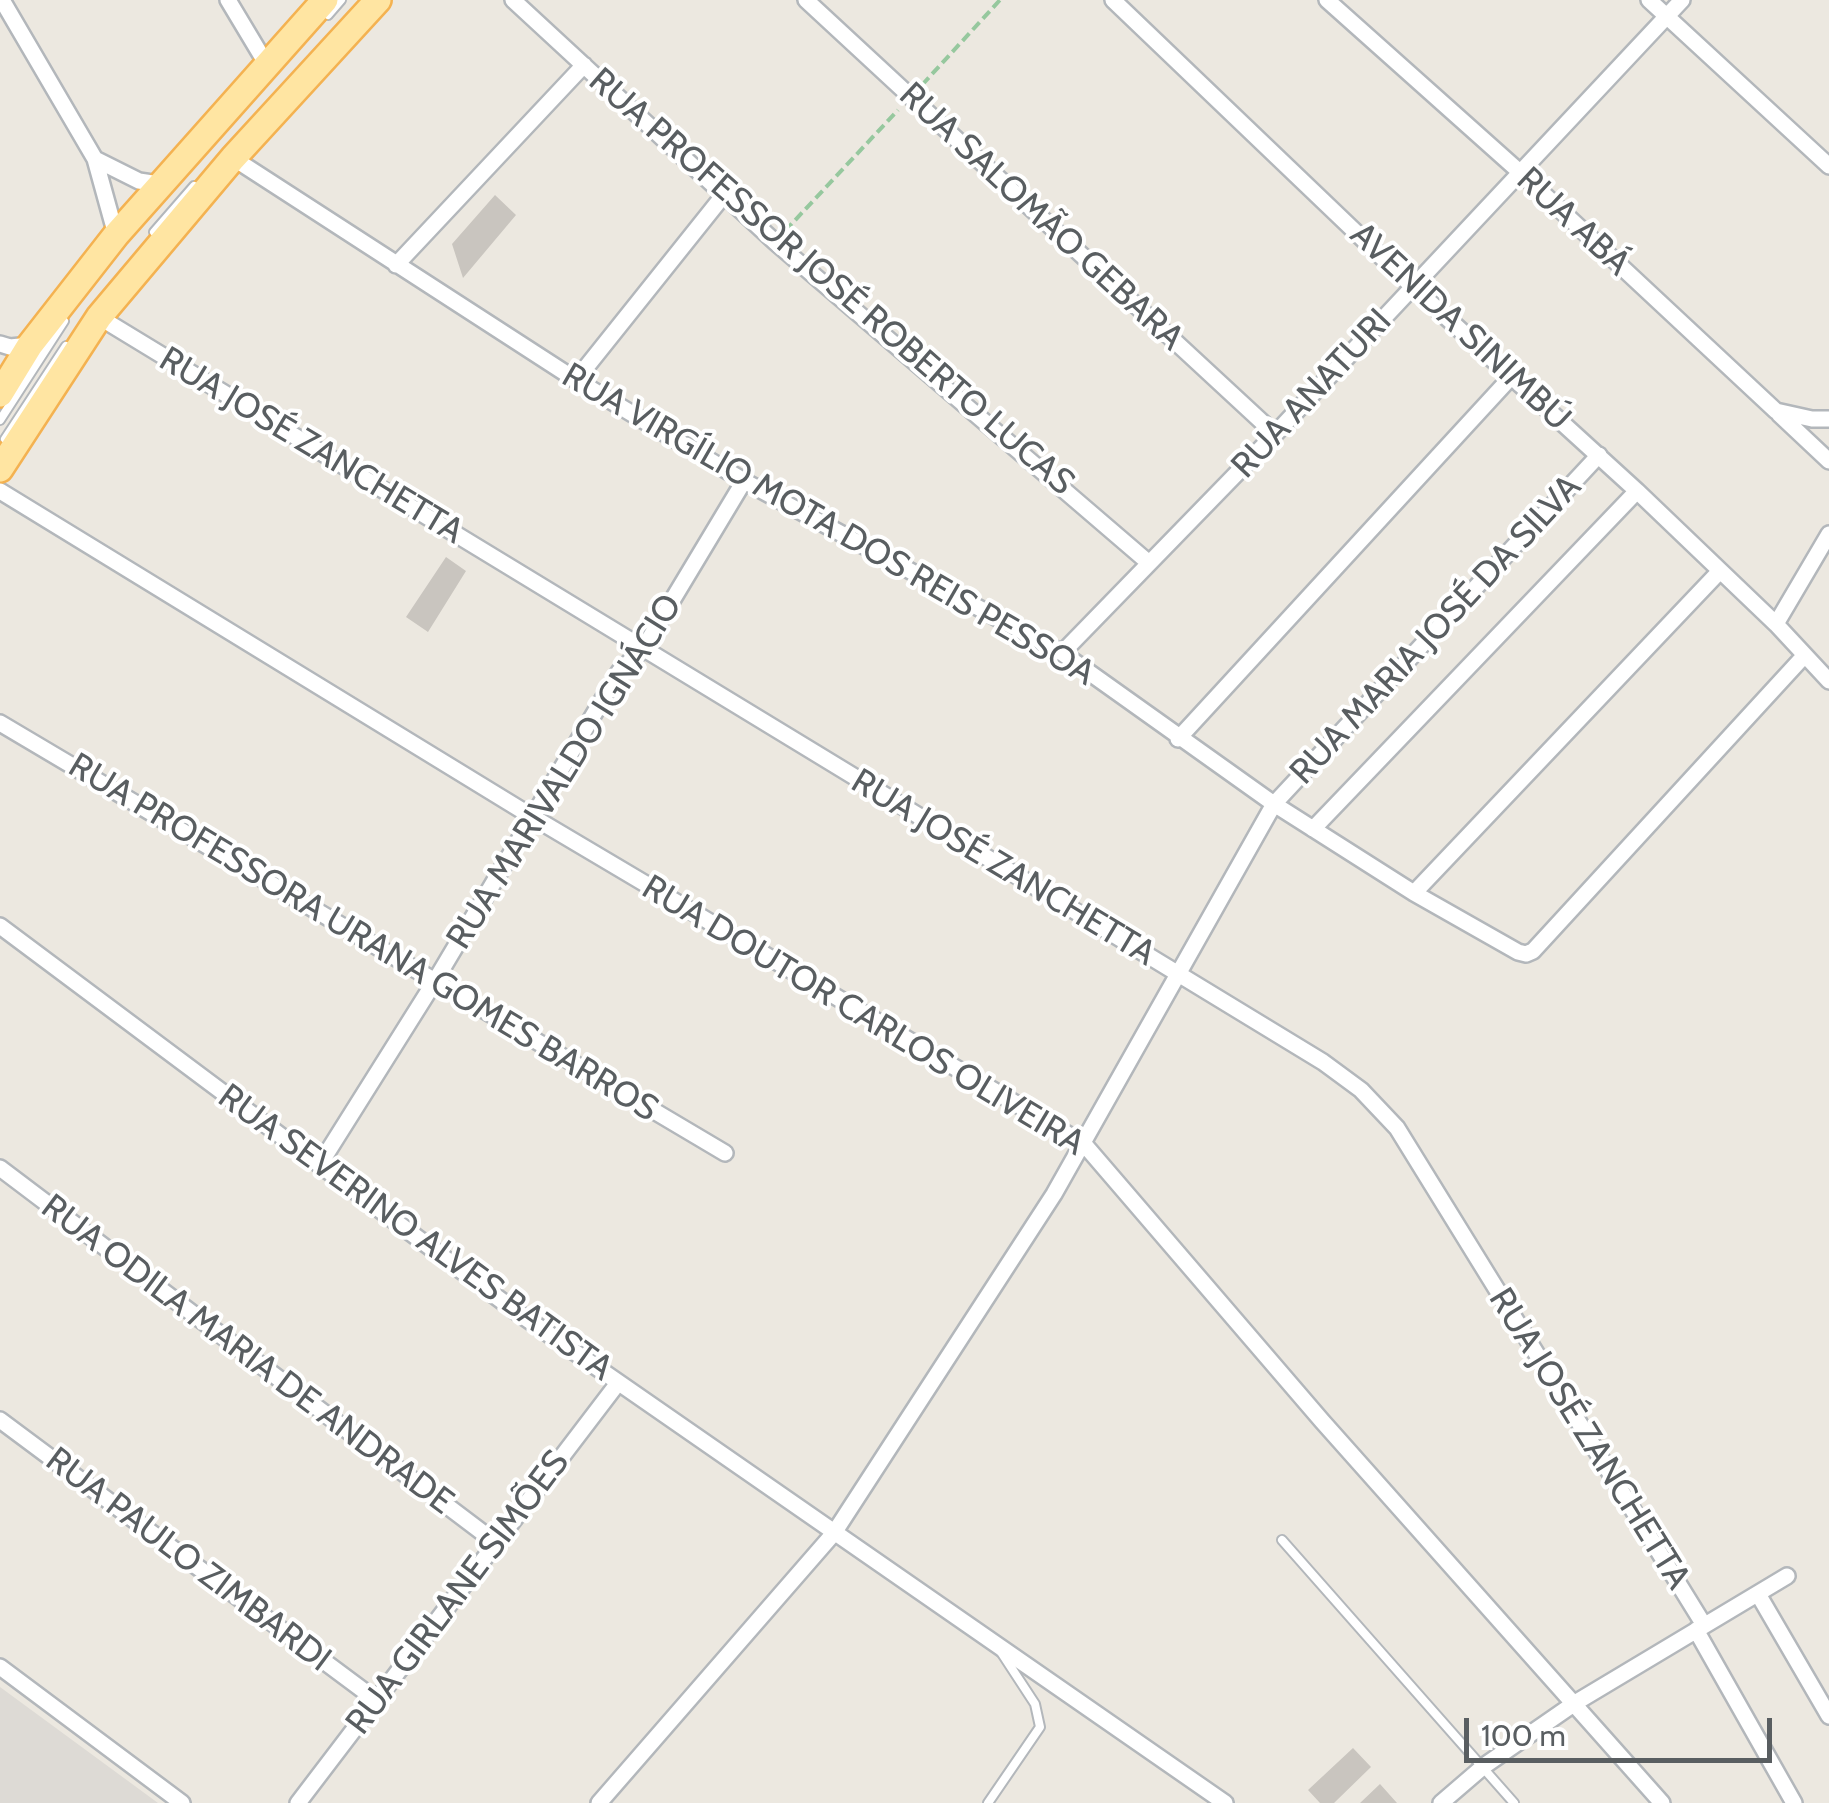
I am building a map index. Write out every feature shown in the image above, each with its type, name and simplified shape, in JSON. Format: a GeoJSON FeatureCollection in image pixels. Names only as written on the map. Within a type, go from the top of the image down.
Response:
{"type":"FeatureCollection","features":[{"type":"Feature","properties":{"kind":"main road"},"geometry":{"type":"LineString","coordinates":[[0,469],[94,312],[216,152],[266,65],[326,0]]}},
{"type":"Feature","properties":{"kind":"main road"},"geometry":{"type":"LineString","coordinates":[[0,393],[30,345],[159,184],[216,152],[378,0]]}},
{"type":"Feature","properties":{"kind":"street"},"geometry":{"type":"LineString","coordinates":[[2,0],[95,159],[116,235]]}},
{"type":"Feature","properties":{"kind":"street"},"geometry":{"type":"LineString","coordinates":[[228,0],[266,65]]}},
{"type":"Feature","properties":{"kind":"street","name":"RUA PROFESSOR JOSÉ ROBERTO LUCAS"},"geometry":{"type":"LineString","coordinates":[[513,0],[723,196],[1149,563]]}},
{"type":"Feature","properties":{"kind":"street","name":"RUA SALOMÃO GEBARA"},"geometry":{"type":"LineString","coordinates":[[806,0],[1275,434]]}},
{"type":"Feature","properties":{"kind":"street","name":"AVENIDA SINIMBÚ"},"geometry":{"type":"LineString","coordinates":[[1113,0],[1412,286],[1637,491],[1776,624],[1829,681]]}},
{"type":"Feature","properties":{"kind":"street","name":"RUA ABÁ"},"geometry":{"type":"LineString","coordinates":[[1327,0],[1522,174],[1829,461]]}},
{"type":"Feature","properties":{"kind":"street"},"geometry":{"type":"LineString","coordinates":[[1649,0],[1829,166]]}},
{"type":"Feature","properties":{"kind":"street","name":"RUA ANATURI"},"geometry":{"type":"LineString","coordinates":[[1062,654],[1522,174],[1682,0]]}},
{"type":"Feature","properties":{"kind":"street"},"geometry":{"type":"LineString","coordinates":[[396,265],[584,65]]}},
{"type":"Feature","properties":{"kind":"street","name":"RUA VIRGÍLIO MOTA DOS REIS PESSOA"},"geometry":{"type":"LineString","coordinates":[[216,152],[576,380],[744,481],[1062,654],[1274,804],[1414,892],[1526,954],[1533,951],[1804,656]]}},
{"type":"Feature","properties":{"kind":"street"},"geometry":{"type":"LineString","coordinates":[[95,159],[139,181],[159,184]]}},
{"type":"Feature","properties":{"kind":"street"},"geometry":{"type":"LineString","coordinates":[[576,380],[723,196]]}},
{"type":"Feature","properties":{"kind":"street","name":"RUA JOSÉ ZANCHETTA"},"geometry":{"type":"LineString","coordinates":[[94,312],[1323,1062],[1361,1090],[1396,1128],[1700,1627],[1794,1803]]}},
{"type":"Feature","properties":{"kind":"street"},"geometry":{"type":"LineString","coordinates":[[0,344],[30,345]]}},
{"type":"Feature","properties":{"kind":"street"},"geometry":{"type":"LineString","coordinates":[[1178,739],[1512,376]]}},
{"type":"Feature","properties":{"kind":"street"},"geometry":{"type":"LineString","coordinates":[[1776,411],[1812,419],[1829,418]]}},
{"type":"Feature","properties":{"kind":"street","name":"RUA MARIA JOSÉ DA SILVA"},"geometry":{"type":"LineString","coordinates":[[599,1803],[834,1534],[1084,1144],[1274,804],[1599,455]]}},
{"type":"Feature","properties":{"kind":"street","name":"RUA MARIVALDO IGNÁCIO"},"geometry":{"type":"LineString","coordinates":[[320,1164],[435,981],[618,672],[643,649],[744,481]]}},
{"type":"Feature","properties":{"kind":"street","name":"RUA DOUTOR CARLOS OLIVEIRA"},"geometry":{"type":"LineString","coordinates":[[0,490],[531,816],[1084,1144],[1322,1421],[1662,1803]]}},
{"type":"Feature","properties":{"kind":"street"},"geometry":{"type":"LineString","coordinates":[[1314,829],[1637,491]]}},
{"type":"Feature","properties":{"kind":"street"},"geometry":{"type":"LineString","coordinates":[[1776,624],[1829,534]]}},
{"type":"Feature","properties":{"kind":"street"},"geometry":{"type":"LineString","coordinates":[[1414,892],[1719,572]]}},
{"type":"Feature","properties":{"kind":"street","name":"RUA PROFESSORA URANA GOMES BARROS"},"geometry":{"type":"LineString","coordinates":[[0,722],[725,1153]]}},
{"type":"Feature","properties":{"kind":"street","name":"RUA SEVERINO ALVES BATISTA"},"geometry":{"type":"LineString","coordinates":[[0,926],[514,1310],[1225,1803]]}},
{"type":"Feature","properties":{"kind":"street","name":"RUA ODILA MARIA DE ANDRADE"},"geometry":{"type":"LineString","coordinates":[[0,1168],[495,1542]]}},
{"type":"Feature","properties":{"kind":"street","name":"RUA GIRLANE SIMÕES"},"geometry":{"type":"LineString","coordinates":[[298,1803],[618,1383]]}},
{"type":"Feature","properties":{"kind":"street","name":"RUA PAULO ZIMBARDI"},"geometry":{"type":"LineString","coordinates":[[0,1420],[376,1700]]}},
{"type":"Feature","properties":{"kind":"street"},"geometry":{"type":"LineString","coordinates":[[1441,1803],[1484,1766],[1575,1703],[1787,1576]]}},
{"type":"Feature","properties":{"kind":"street"},"geometry":{"type":"LineString","coordinates":[[1758,1594],[1829,1716]]}},
{"type":"Feature","properties":{"kind":"street"},"geometry":{"type":"LineString","coordinates":[[0,1666],[170,1800]]}},
{"type":"Feature","properties":{"kind":"lane"},"geometry":{"type":"LineString","coordinates":[[315,29],[342,0]]}},
{"type":"Feature","properties":{"kind":"lane"},"geometry":{"type":"LineString","coordinates":[[146,218],[325,42]]}},
{"type":"Feature","properties":{"kind":"lane"},"geometry":{"type":"LineString","coordinates":[[216,152],[236,116]]}},
{"type":"Feature","properties":{"kind":"lane"},"geometry":{"type":"LineString","coordinates":[[148,240],[202,176]]}},
{"type":"Feature","properties":{"kind":"lane"},"geometry":{"type":"LineString","coordinates":[[0,420],[89,287]]}},
{"type":"Feature","properties":{"kind":"lane"},"geometry":{"type":"LineString","coordinates":[[0,447],[71,338]]}},
{"type":"Feature","properties":{"kind":"lane"},"geometry":{"type":"LineString","coordinates":[[1282,1540],[1514,1803]]}},
{"type":"Feature","properties":{"kind":"lane"},"geometry":{"type":"LineString","coordinates":[[988,1803],[1040,1727],[1035,1704],[999,1649]]}},
{"type":"Feature","properties":{"kind":"path"},"geometry":{"type":"LineString","coordinates":[[775,242],[1000,0]]}},
{"type":"Feature","properties":{"kind":"shaded area"},"geometry":{"type":"Polygon","coordinates":[[[0,1687],[158,1803],[0,1803],[0,1687]]]}},
{"type":"Feature","properties":{"kind":"building"},"geometry":{"type":"Polygon","coordinates":[[[495,195],[516,215],[463,278],[452,244],[495,195]]]}},
{"type":"Feature","properties":{"kind":"building"},"geometry":{"type":"Polygon","coordinates":[[[446,557],[466,571],[428,632],[406,617],[446,557]]]}},
{"type":"Feature","properties":{"kind":"building"},"geometry":{"type":"Polygon","coordinates":[[[1353,1748],[1371,1767],[1334,1803],[1320,1803],[1308,1790],[1353,1748]]]}},
{"type":"Feature","properties":{"kind":"building"},"geometry":{"type":"Polygon","coordinates":[[[1380,1784],[1397,1803],[1360,1803],[1380,1784]]]}}]}
